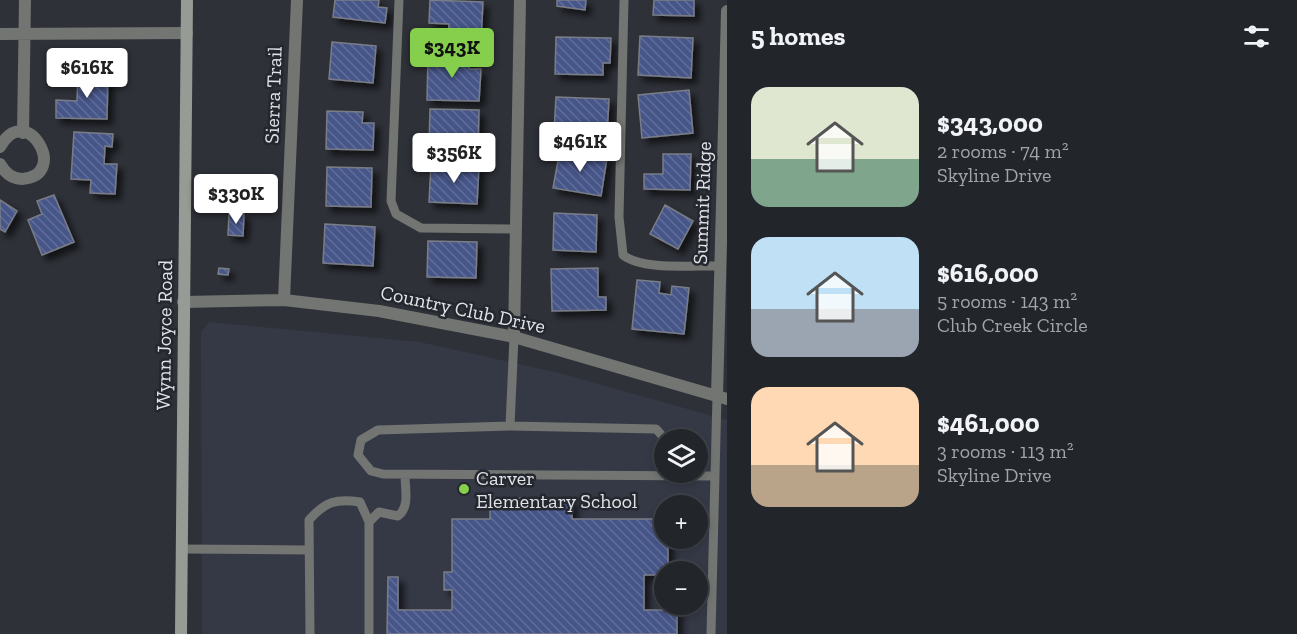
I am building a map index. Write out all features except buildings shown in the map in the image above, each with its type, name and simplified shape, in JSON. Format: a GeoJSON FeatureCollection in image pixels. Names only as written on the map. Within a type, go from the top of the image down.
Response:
{"type":"FeatureCollection","features":[{"type":"Feature","properties":{"kind":"street"},"geometry":{"type":"LineString","coordinates":[[23,133],[25,0]]}},
{"type":"Feature","properties":{"kind":"street","name":"Wynn Joyce Road"},"geometry":{"type":"LineString","coordinates":[[181,634],[187,0]]}},
{"type":"Feature","properties":{"kind":"street","name":"Sierra Trail"},"geometry":{"type":"LineString","coordinates":[[284,300],[297,0]]}},
{"type":"Feature","properties":{"kind":"street"},"geometry":{"type":"LineString","coordinates":[[514,337],[520,0]]}},
{"type":"Feature","properties":{"kind":"street","name":"Summit Ridge"},"geometry":{"type":"LineString","coordinates":[[722,398],[720,266],[727,11]]}},
{"type":"Feature","properties":{"kind":"street"},"geometry":{"type":"LineString","coordinates":[[0,34],[187,33]]}},
{"type":"Feature","properties":{"kind":"street"},"geometry":{"type":"LineString","coordinates":[[0,147],[9,136],[30,134],[42,144],[44,160],[42,167],[30,177],[23,179],[8,175],[0,164]]}},
{"type":"Feature","properties":{"kind":"street","name":"Country Club Drive"},"geometry":{"type":"LineString","coordinates":[[183,302],[284,300],[380,311],[514,337],[722,398]]}},
{"type":"Feature","properties":{"kind":"lane"},"geometry":{"type":"LineString","coordinates":[[399,0],[391,201],[396,214],[421,228],[516,229]]}},
{"type":"Feature","properties":{"kind":"lane"},"geometry":{"type":"LineString","coordinates":[[624,0],[619,217],[623,255],[631,261],[648,264],[720,266]]}},
{"type":"Feature","properties":{"kind":"lane"},"geometry":{"type":"LineString","coordinates":[[510,426],[514,337]]}},
{"type":"Feature","properties":{"kind":"lane"},"geometry":{"type":"LineString","coordinates":[[711,634],[713,476],[722,398]]}},
{"type":"Feature","properties":{"kind":"lane"},"geometry":{"type":"LineString","coordinates":[[654,474],[383,474],[371,471],[358,456],[361,440],[378,430],[510,426],[656,429]]}},
{"type":"Feature","properties":{"kind":"lane"},"geometry":{"type":"LineString","coordinates":[[369,522],[379,512],[398,516],[402,513],[406,506],[405,475]]}},
{"type":"Feature","properties":{"kind":"lane"},"geometry":{"type":"LineString","coordinates":[[708,476],[713,476]]}},
{"type":"Feature","properties":{"kind":"lane"},"geometry":{"type":"LineString","coordinates":[[310,634],[309,520],[322,505],[341,499],[360,502],[369,522],[369,634]]}},
{"type":"Feature","properties":{"kind":"lane"},"geometry":{"type":"LineString","coordinates":[[182,549],[309,550]]}},
{"type":"Feature","properties":{"kind":"shaded area","name":"Carver Elementary School"},"geometry":{"type":"Polygon","coordinates":[[[209,322],[420,342],[559,373],[727,420],[727,634],[202,634],[201,332],[209,322]]]}},
{"type":"Feature","properties":{"kind":"place","name":"Carver Elementary School"},"geometry":{"type":"Point","coordinates":[464,489]}}]}
